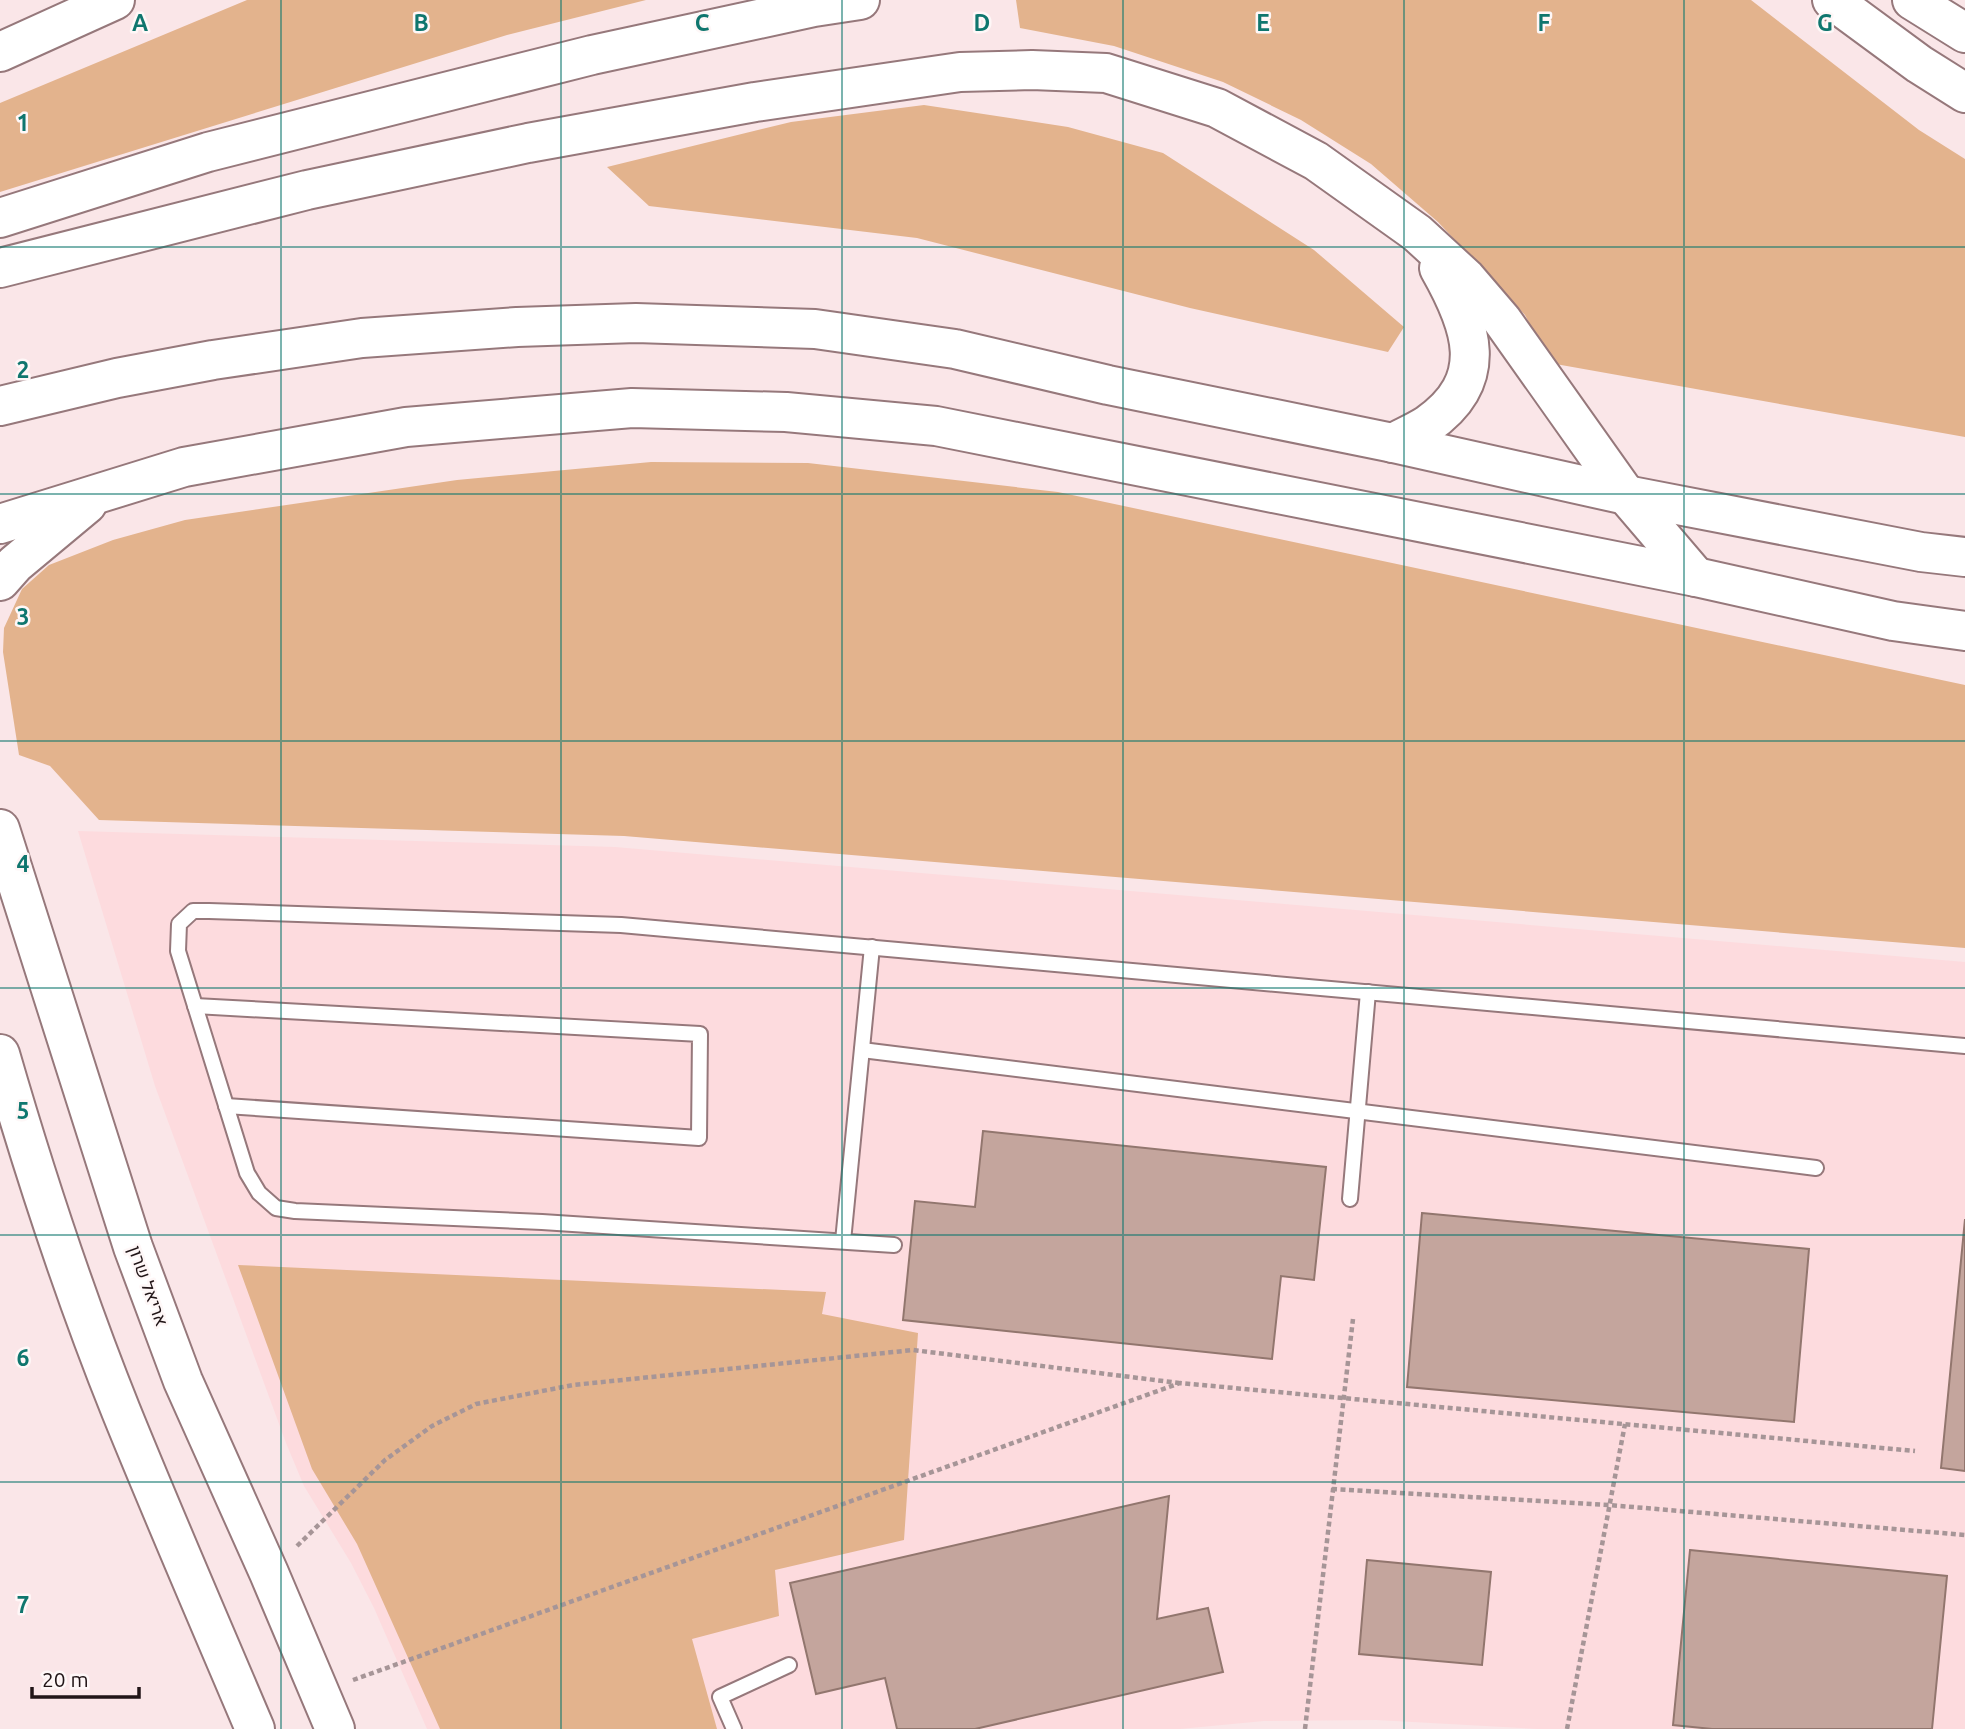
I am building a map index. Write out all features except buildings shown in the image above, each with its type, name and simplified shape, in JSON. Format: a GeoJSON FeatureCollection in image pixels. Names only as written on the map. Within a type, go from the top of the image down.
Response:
{"type":"FeatureCollection","features":[{"type":"Feature","properties":{"kind":"main road"},"geometry":{"type":"LineString","coordinates":[[0,52],[115,0]]}},
{"type":"Feature","properties":{"kind":"main road"},"geometry":{"type":"LineString","coordinates":[[0,218],[208,152],[579,58],[814,7],[860,0]]}},
{"type":"Feature","properties":{"kind":"main road"},"geometry":{"type":"LineString","coordinates":[[1832,0],[1919,64],[1965,93]]}},
{"type":"Feature","properties":{"kind":"main road"},"geometry":{"type":"LineString","coordinates":[[1912,0],[1965,33]]}},
{"type":"Feature","properties":{"kind":"main road"},"geometry":{"type":"LineString","coordinates":[[0,268],[307,190],[528,144],[755,102],[960,72],[1106,73],[1217,108],[1316,161],[1417,233],[1466,278],[1502,320],[1626,495],[1696,577]]}},
{"type":"Feature","properties":{"kind":"main road"},"geometry":{"type":"LineString","coordinates":[[1393,443],[1426,426],[1444,410],[1460,392],[1469,372],[1470,345],[1465,321],[1440,269],[1417,233]]}},
{"type":"Feature","properties":{"kind":"main road"},"geometry":{"type":"LineString","coordinates":[[0,406],[117,378],[362,338],[517,327],[636,323],[815,329],[956,349],[1108,386],[1393,443],[1626,495],[1922,552],[1965,557]]}},
{"type":"Feature","properties":{"kind":"main road"},"geometry":{"type":"LineString","coordinates":[[0,524],[184,467],[406,427],[632,408],[786,412],[936,426],[1696,577],[1894,621],[1965,631]]}},
{"type":"Feature","properties":{"kind":"main road"},"geometry":{"type":"LineString","coordinates":[[0,581],[15,564],[102,491]]}},
{"type":"Feature","properties":{"kind":"main road","name":"אריאל שרון"},"geometry":{"type":"LineString","coordinates":[[0,829],[133,1247],[183,1381],[335,1729]]}},
{"type":"Feature","properties":{"kind":"main road"},"geometry":{"type":"LineString","coordinates":[[0,1054],[70,1277],[120,1410],[255,1729]]}},
{"type":"Feature","properties":{"kind":"lane"},"geometry":{"type":"LineString","coordinates":[[894,1245],[276,1208],[259,1193],[247,1173],[178,951],[179,924],[193,911],[621,925],[1965,1046]]}},
{"type":"Feature","properties":{"kind":"lane"},"geometry":{"type":"LineString","coordinates":[[843,1241],[872,947]]}},
{"type":"Feature","properties":{"kind":"lane"},"geometry":{"type":"LineString","coordinates":[[1350,1199],[1368,992]]}},
{"type":"Feature","properties":{"kind":"lane"},"geometry":{"type":"LineString","coordinates":[[195,1006],[700,1034],[699,1138],[226,1106]]}},
{"type":"Feature","properties":{"kind":"lane"},"geometry":{"type":"LineString","coordinates":[[862,1050],[1816,1168]]}},
{"type":"Feature","properties":{"kind":"lane"},"geometry":{"type":"LineString","coordinates":[[734,1729],[720,1697],[789,1665]]}},
{"type":"Feature","properties":{"kind":"path"},"geometry":{"type":"LineString","coordinates":[[1305,1729],[1353,1319]]}},
{"type":"Feature","properties":{"kind":"path"},"geometry":{"type":"LineString","coordinates":[[269,1573],[385,1460],[432,1426],[476,1404],[573,1385],[913,1350],[1180,1383],[1915,1451]]}},
{"type":"Feature","properties":{"kind":"path"},"geometry":{"type":"LineString","coordinates":[[320,1693],[1180,1383]]}},
{"type":"Feature","properties":{"kind":"path"},"geometry":{"type":"LineString","coordinates":[[1567,1729],[1625,1424]]}},
{"type":"Feature","properties":{"kind":"path"},"geometry":{"type":"LineString","coordinates":[[1332,1489],[1609,1505],[1965,1535]]}},
{"type":"Feature","properties":{"kind":"shaded area"},"geometry":{"type":"Polygon","coordinates":[[[247,0],[646,0],[507,35],[0,192],[0,103],[247,0]]]}},
{"type":"Feature","properties":{"kind":"shaded area"},"geometry":{"type":"Polygon","coordinates":[[[1016,0],[1751,0],[1919,130],[1965,159],[1965,437],[1550,363],[1525,315],[1438,222],[1371,164],[1301,120],[1223,82],[1114,46],[1020,28],[1016,0]]]}},
{"type":"Feature","properties":{"kind":"shaded area"},"geometry":{"type":"Polygon","coordinates":[[[924,105],[1068,127],[1163,153],[1314,250],[1404,327],[1388,352],[1190,308],[917,238],[649,206],[607,167],[791,122],[924,105]]]}},
{"type":"Feature","properties":{"kind":"shaded area"},"geometry":{"type":"Polygon","coordinates":[[[651,462],[808,463],[1058,492],[1965,685],[1965,948],[624,836],[99,820],[50,766],[19,755],[3,652],[4,628],[22,589],[49,565],[113,540],[185,520],[457,480],[651,462]]]}},
{"type":"Feature","properties":{"kind":"shaded area"},"geometry":{"type":"Polygon","coordinates":[[[78,831],[615,847],[1965,962],[1965,1729],[1538,1729],[1376,1720],[1264,1721],[1180,1729],[427,1729],[374,1608],[351,1563],[304,1486],[286,1443],[155,1086],[78,831]]]}},
{"type":"Feature","properties":{"kind":"shaded area"},"geometry":{"type":"Polygon","coordinates":[[[238,1265],[826,1292],[822,1314],[918,1333],[904,1540],[775,1570],[779,1616],[692,1639],[717,1729],[440,1729],[357,1544],[312,1469],[238,1265]]]}}]}
